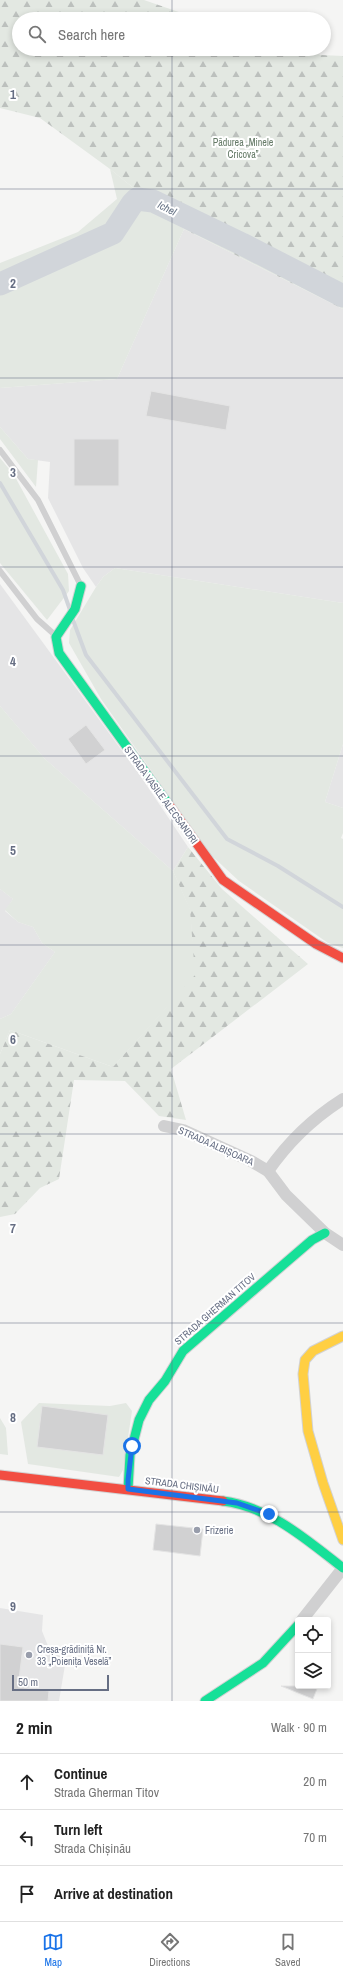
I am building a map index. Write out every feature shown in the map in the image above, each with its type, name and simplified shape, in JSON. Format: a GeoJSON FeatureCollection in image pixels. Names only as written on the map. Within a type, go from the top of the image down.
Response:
{"type":"FeatureCollection","features":[{"type":"Feature","properties":{"kind":"street"},"geometry":{"type":"LineString","coordinates":[[56,636],[75,609],[81,586]]}},
{"type":"Feature","properties":{"kind":"street","name":"STRADA VASILE ALECSANDRI"},"geometry":{"type":"LineString","coordinates":[[56,636],[59,653],[223,880],[316,944],[343,958]]}},
{"type":"Feature","properties":{"kind":"street"},"geometry":{"type":"LineString","coordinates":[[268,1171],[295,1138],[322,1113],[343,1099]]}},
{"type":"Feature","properties":{"kind":"street","name":"STRADA ALBIȘOARA"},"geometry":{"type":"LineString","coordinates":[[164,1126],[183,1130],[251,1160],[268,1171],[286,1195],[343,1245]]}},
{"type":"Feature","properties":{"kind":"street","name":"STRADA GHERMAN TITOV"},"geometry":{"type":"LineString","coordinates":[[128,1489],[132,1446],[141,1413],[149,1399],[166,1380],[179,1356],[186,1347],[312,1240],[333,1235]]}},
{"type":"Feature","properties":{"kind":"street"},"geometry":{"type":"LineString","coordinates":[[343,1336],[313,1351],[305,1360],[303,1374],[308,1431],[320,1476],[343,1540]]}},
{"type":"Feature","properties":{"kind":"street","name":"STRADA CHIȘINĂU"},"geometry":{"type":"LineString","coordinates":[[0,1475],[237,1503],[257,1509],[283,1522],[343,1568]]}},
{"type":"Feature","properties":{"kind":"street"},"geometry":{"type":"LineString","coordinates":[[304,1617],[343,1568]]}},
{"type":"Feature","properties":{"kind":"street"},"geometry":{"type":"LineString","coordinates":[[205,1701],[263,1663],[275,1652],[295,1629]]}},
{"type":"Feature","properties":{"kind":"lane"},"geometry":{"type":"LineString","coordinates":[[0,450],[38,500],[81,586]]}},
{"type":"Feature","properties":{"kind":"lane"},"geometry":{"type":"LineString","coordinates":[[0,571],[37,619],[56,636]]}},
{"type":"Feature","properties":{"kind":"shaded area"},"geometry":{"type":"Polygon","coordinates":[[[184,229],[343,309],[343,603],[115,568],[103,577],[96,587],[83,568],[48,498],[50,462],[28,459],[0,427],[0,388],[117,379],[184,229]]]}},
{"type":"Feature","properties":{"kind":"shaded area"},"geometry":{"type":"Polygon","coordinates":[[[0,584],[139,774],[188,847],[173,871],[45,759],[0,706],[0,584]]]}},
{"type":"Feature","properties":{"kind":"shaded area"},"geometry":{"type":"Polygon","coordinates":[[[343,744],[343,808],[325,802],[343,744]]]}},
{"type":"Feature","properties":{"kind":"shaded area"},"geometry":{"type":"Polygon","coordinates":[[[0,889],[13,899],[5,911],[18,922],[33,927],[42,943],[55,952],[11,1014],[0,1019],[0,889]]]}},
{"type":"Feature","properties":{"kind":"shaded area","name":"Creșa-grădiniță Nr. 33 „Poienița Veselă”"},"geometry":{"type":"Polygon","coordinates":[[[0,1608],[43,1615],[42,1631],[50,1651],[66,1659],[59,1701],[0,1701],[0,1608]]]}},
{"type":"Feature","properties":{"kind":"green space","name":"Pădurea „Minele Cricova”"},"geometry":{"type":"Polygon","coordinates":[[[0,0],[144,0],[179,12],[12,12],[12,56],[343,56],[343,309],[184,229],[110,169],[40,118],[0,108],[0,0]]]}},
{"type":"Feature","properties":{"kind":"green space"},"geometry":{"type":"Polygon","coordinates":[[[110,169],[184,229],[117,379],[0,388],[0,263],[78,232],[117,199],[110,169]]]}},
{"type":"Feature","properties":{"kind":"green space"},"geometry":{"type":"Polygon","coordinates":[[[0,427],[28,459],[38,460],[36,487],[0,439],[0,427]]]}},
{"type":"Feature","properties":{"kind":"green space"},"geometry":{"type":"Polygon","coordinates":[[[0,458],[14,475],[68,574],[69,591],[47,620],[0,563],[0,458]]]}},
{"type":"Feature","properties":{"kind":"green space"},"geometry":{"type":"Polygon","coordinates":[[[115,568],[343,603],[343,744],[325,802],[343,808],[343,833],[341,838],[343,839],[343,948],[328,943],[239,881],[210,854],[101,699],[69,643],[70,630],[103,577],[115,568]]]}},
{"type":"Feature","properties":{"kind":"green space"},"geometry":{"type":"Polygon","coordinates":[[[0,706],[45,759],[173,871],[190,909],[196,975],[113,1067],[10,1030],[0,1054],[0,1019],[11,1014],[55,952],[42,943],[33,927],[18,922],[5,910],[13,899],[0,889],[0,706]]]}},
{"type":"Feature","properties":{"kind":"green space"},"geometry":{"type":"Polygon","coordinates":[[[188,847],[222,889],[308,964],[171,1069],[186,1120],[159,1116],[125,1081],[74,1080],[59,1179],[40,1188],[15,1214],[0,1217],[0,1054],[10,1030],[113,1067],[195,975],[190,910],[173,871],[188,847]]]}},
{"type":"Feature","properties":{"kind":"green space"},"geometry":{"type":"Polygon","coordinates":[[[39,1403],[110,1406],[126,1403],[132,1411],[123,1470],[119,1477],[28,1464],[21,1422],[39,1403]]]}},
{"type":"Feature","properties":{"kind":"green space"},"geometry":{"type":"Polygon","coordinates":[[[0,1418],[6,1428],[8,1455],[0,1454],[0,1418]]]}},
{"type":"Feature","properties":{"kind":"building"},"geometry":{"type":"Polygon","coordinates":[[[151,391],[230,406],[226,430],[146,416],[151,391]]]}},
{"type":"Feature","properties":{"kind":"building"},"geometry":{"type":"Polygon","coordinates":[[[74,439],[119,439],[119,486],[74,486],[74,439]]]}},
{"type":"Feature","properties":{"kind":"building"},"geometry":{"type":"Polygon","coordinates":[[[86,725],[105,750],[86,764],[68,739],[86,725]]]}},
{"type":"Feature","properties":{"kind":"building"},"geometry":{"type":"Polygon","coordinates":[[[42,1406],[108,1415],[103,1455],[37,1447],[42,1406]]]}},
{"type":"Feature","properties":{"kind":"building"},"geometry":{"type":"Polygon","coordinates":[[[156,1524],[203,1529],[200,1556],[153,1550],[156,1524]]]}},
{"type":"Feature","properties":{"kind":"building"},"geometry":{"type":"Polygon","coordinates":[[[0,1644],[23,1647],[18,1687],[49,1691],[48,1701],[0,1701],[0,1644]]]}},
{"type":"Feature","properties":{"kind":"building"},"geometry":{"type":"Polygon","coordinates":[[[281,1686],[295,1686],[295,1689],[317,1689],[313,1699],[281,1686]]]}},
{"type":"Feature","properties":{"kind":"waterway","name":"Ichel"},"geometry":{"type":"LineString","coordinates":[[0,284],[113,233],[132,204],[137,199],[153,201],[242,244],[343,296]]}},
{"type":"Feature","properties":{"kind":"waterway"},"geometry":{"type":"LineString","coordinates":[[0,483],[63,590],[70,610]]}},
{"type":"Feature","properties":{"kind":"waterway"},"geometry":{"type":"LineString","coordinates":[[73,620],[86,655],[227,839],[278,866],[343,907]]}},
{"type":"Feature","properties":{"kind":"traffic: fast"},"geometry":{"type":"LineString","coordinates":[[81,586],[75,609],[56,637],[59,653],[169,805]]}},
{"type":"Feature","properties":{"kind":"traffic: fast"},"geometry":{"type":"LineString","coordinates":[[128,1489],[130,1455],[139,1420],[149,1400],[165,1381],[183,1351],[312,1240],[325,1233]]}},
{"type":"Feature","properties":{"kind":"traffic: fast"},"geometry":{"type":"LineString","coordinates":[[223,1501],[240,1504],[272,1517],[302,1536],[343,1568]]}},
{"type":"Feature","properties":{"kind":"traffic: fast"},"geometry":{"type":"LineString","coordinates":[[205,1701],[263,1663],[295,1628]]}},
{"type":"Feature","properties":{"kind":"traffic: slow"},"geometry":{"type":"LineString","coordinates":[[343,1336],[313,1351],[305,1360],[303,1374],[308,1431],[323,1483],[343,1540]]}},
{"type":"Feature","properties":{"kind":"traffic: jam"},"geometry":{"type":"LineString","coordinates":[[169,805],[223,880],[316,944],[343,958]]}},
{"type":"Feature","properties":{"kind":"traffic: jam"},"geometry":{"type":"LineString","coordinates":[[0,1475],[223,1501]]}},
{"type":"Feature","properties":{"kind":"place","name":"Frizerie"},"geometry":{"type":"Point","coordinates":[197,1530]}},
{"type":"Feature","properties":{"kind":"place","name":"Creșa-grădiniță Nr. 33 „Poienița Veselă”"},"geometry":{"type":"Point","coordinates":[29,1655]}},
{"type":"Feature","properties":{"kind":"route"},"geometry":{"type":"LineString","coordinates":[[132,1446],[128,1489],[192,1496],[237,1503],[269,1514]]}}]}
